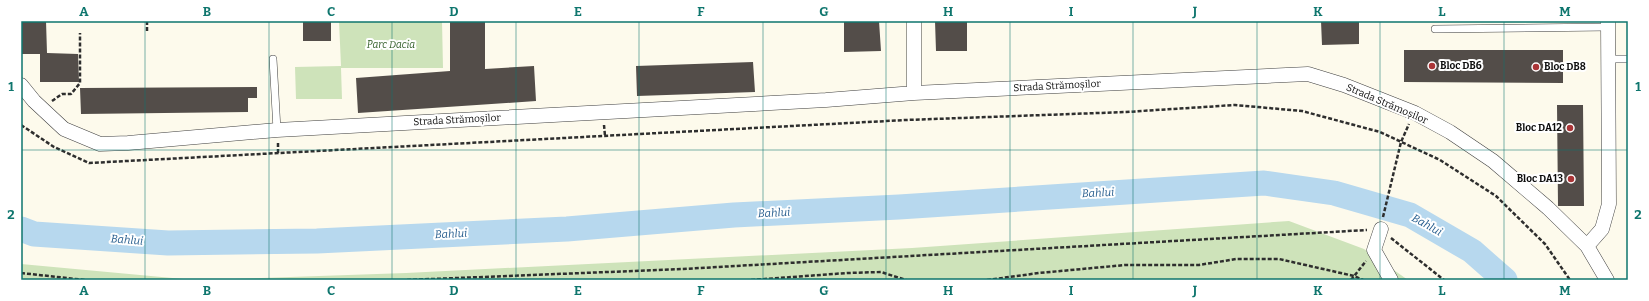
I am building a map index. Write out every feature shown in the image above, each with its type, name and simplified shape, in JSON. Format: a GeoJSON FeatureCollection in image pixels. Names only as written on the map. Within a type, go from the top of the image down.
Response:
{"type":"FeatureCollection","features":[{"type":"Feature","properties":{"kind":"street"},"geometry":{"type":"LineString","coordinates":[[914,21],[914,92]]}},
{"type":"Feature","properties":{"kind":"street"},"geometry":{"type":"LineString","coordinates":[[1587,246],[1602,229],[1609,204],[1608,24]]}},
{"type":"Feature","properties":{"kind":"street","name":"Strada Strămoșilor"},"geometry":{"type":"LineString","coordinates":[[21,85],[34,101],[64,129],[100,144],[128,143],[277,130],[826,100],[914,92],[1308,74],[1344,85],[1415,113],[1450,132],[1493,161],[1548,208],[1587,246],[1607,280]]}},
{"type":"Feature","properties":{"kind":"street"},"geometry":{"type":"LineString","coordinates":[[1381,229],[1374,250],[1390,280]]}},
{"type":"Feature","properties":{"kind":"lane"},"geometry":{"type":"LineString","coordinates":[[1435,28],[1608,24]]}},
{"type":"Feature","properties":{"kind":"lane"},"geometry":{"type":"LineString","coordinates":[[274,58],[277,130]]}},
{"type":"Feature","properties":{"kind":"lane"},"geometry":{"type":"LineString","coordinates":[[1608,59],[1628,59]]}},
{"type":"Feature","properties":{"kind":"path"},"geometry":{"type":"LineString","coordinates":[[147,21],[147,32]]}},
{"type":"Feature","properties":{"kind":"path"},"geometry":{"type":"LineString","coordinates":[[52,101],[62,94],[71,94],[80,83],[80,33]]}},
{"type":"Feature","properties":{"kind":"path"},"geometry":{"type":"LineString","coordinates":[[21,125],[54,147],[89,163],[883,121],[1126,112],[1235,105],[1302,111],[1380,132],[1440,160],[1496,196],[1544,244],[1570,280]]}},
{"type":"Feature","properties":{"kind":"path"},"geometry":{"type":"LineString","coordinates":[[1381,229],[1392,174],[1401,142],[1415,113]]}},
{"type":"Feature","properties":{"kind":"path"},"geometry":{"type":"LineString","coordinates":[[407,280],[691,269],[1381,229],[1444,280]]}},
{"type":"Feature","properties":{"kind":"path"},"geometry":{"type":"LineString","coordinates":[[1351,280],[1374,250]]}},
{"type":"Feature","properties":{"kind":"path"},"geometry":{"type":"LineString","coordinates":[[986,280],[1039,273],[1124,265],[1199,265],[1236,258],[1279,259],[1354,276],[1363,280]]}},
{"type":"Feature","properties":{"kind":"path"},"geometry":{"type":"LineString","coordinates":[[751,280],[881,272],[906,280]]}},
{"type":"Feature","properties":{"kind":"path"},"geometry":{"type":"LineString","coordinates":[[21,273],[85,280]]}},
{"type":"Feature","properties":{"kind":"green space","name":"Parc Dacia"},"geometry":{"type":"Polygon","coordinates":[[[339,21],[442,21],[443,68],[341,68],[342,99],[296,99],[295,67],[341,66],[339,21]]]}},
{"type":"Feature","properties":{"kind":"green space"},"geometry":{"type":"Polygon","coordinates":[[[1289,221],[1364,249],[1408,280],[206,280],[406,273],[912,248],[1289,221]]]}},
{"type":"Feature","properties":{"kind":"green space"},"geometry":{"type":"Polygon","coordinates":[[[21,264],[194,280],[21,280],[21,264]]]}},
{"type":"Feature","properties":{"kind":"building"},"geometry":{"type":"Polygon","coordinates":[[[21,21],[46,21],[47,53],[78,54],[79,82],[40,82],[40,54],[21,54],[21,21]]]}},
{"type":"Feature","properties":{"kind":"building"},"geometry":{"type":"Polygon","coordinates":[[[303,21],[331,21],[331,41],[303,41],[303,21]]]}},
{"type":"Feature","properties":{"kind":"building"},"geometry":{"type":"Polygon","coordinates":[[[450,21],[485,21],[485,69],[534,66],[536,101],[358,113],[356,78],[450,71],[450,21]]]}},
{"type":"Feature","properties":{"kind":"building"},"geometry":{"type":"Polygon","coordinates":[[[844,21],[879,21],[881,51],[844,52],[844,21]]]}},
{"type":"Feature","properties":{"kind":"building"},"geometry":{"type":"Polygon","coordinates":[[[935,21],[967,21],[967,51],[936,51],[935,21]]]}},
{"type":"Feature","properties":{"kind":"building"},"geometry":{"type":"Polygon","coordinates":[[[1321,21],[1359,21],[1359,44],[1322,45],[1321,21]]]}},
{"type":"Feature","properties":{"kind":"building"},"geometry":{"type":"Polygon","coordinates":[[[1404,50],[1563,50],[1563,83],[1404,82],[1404,50]]]}},
{"type":"Feature","properties":{"kind":"building"},"geometry":{"type":"Polygon","coordinates":[[[753,62],[755,92],[637,96],[636,66],[753,62]]]}},
{"type":"Feature","properties":{"kind":"building"},"geometry":{"type":"Polygon","coordinates":[[[257,87],[257,98],[248,98],[248,112],[81,114],[80,88],[257,87]]]}},
{"type":"Feature","properties":{"kind":"building"},"geometry":{"type":"Polygon","coordinates":[[[1557,105],[1583,105],[1584,206],[1558,206],[1557,105]]]}},
{"type":"Feature","properties":{"kind":"waterway","name":"Bahlui"},"geometry":{"type":"LineString","coordinates":[[21,229],[34,234],[168,243],[317,241],[567,229],[734,215],[899,207],[1264,183],[1334,193],[1410,215],[1472,251],[1505,280]]}},
{"type":"Feature","properties":{"kind":"place","name":"Bloc DB6"},"geometry":{"type":"Point","coordinates":[1432,66]}},
{"type":"Feature","properties":{"kind":"place","name":"Bloc DB8"},"geometry":{"type":"Point","coordinates":[1536,67]}},
{"type":"Feature","properties":{"kind":"place","name":"Bloc DA12"},"geometry":{"type":"Point","coordinates":[1570,128]}},
{"type":"Feature","properties":{"kind":"place","name":"Bloc DA13"},"geometry":{"type":"Point","coordinates":[1571,179]}}]}
